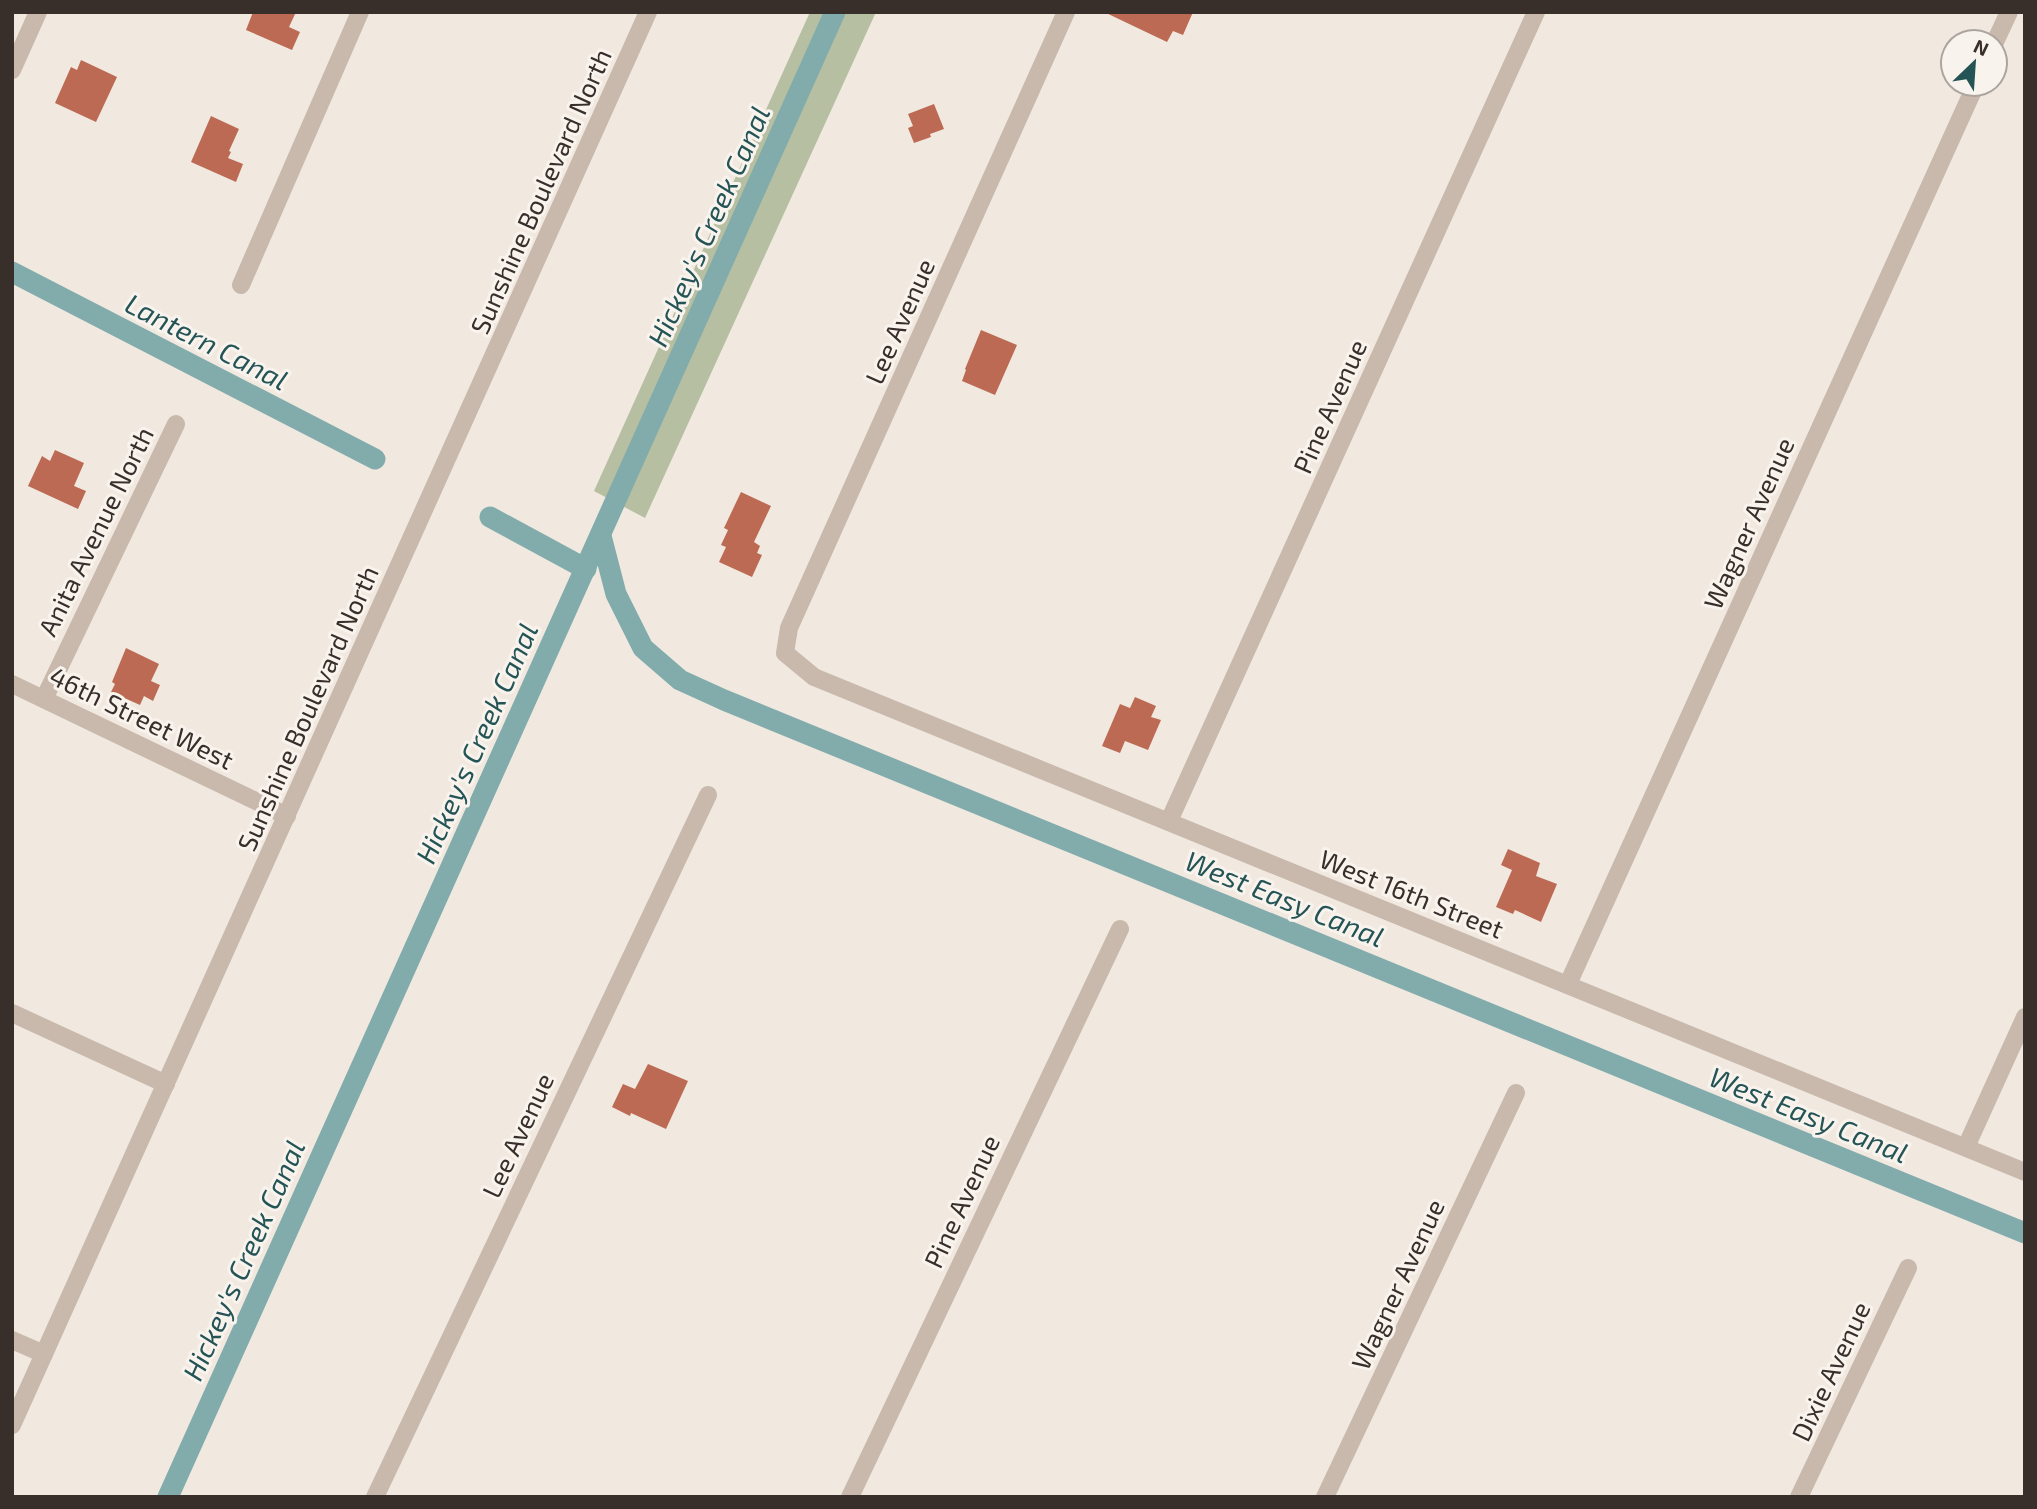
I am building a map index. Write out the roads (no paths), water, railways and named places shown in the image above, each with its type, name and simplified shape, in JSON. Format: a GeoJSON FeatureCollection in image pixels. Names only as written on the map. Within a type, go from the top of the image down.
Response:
{"type":"FeatureCollection","features":[{"type":"Feature","properties":{"kind":"street"},"geometry":{"type":"LineString","coordinates":[[12,70],[38,12]]}},
{"type":"Feature","properties":{"kind":"street"},"geometry":{"type":"LineString","coordinates":[[241,285],[360,12]]}},
{"type":"Feature","properties":{"kind":"street","name":"Sunshine Boulevard North"},"geometry":{"type":"LineString","coordinates":[[12,1425],[648,12]]}},
{"type":"Feature","properties":{"kind":"street","name":"Lee Avenue"},"geometry":{"type":"LineString","coordinates":[[785,653],[789,628],[1066,12]]}},
{"type":"Feature","properties":{"kind":"street","name":"Pine Avenue"},"geometry":{"type":"LineString","coordinates":[[1169,821],[1536,12]]}},
{"type":"Feature","properties":{"kind":"street"},"geometry":{"type":"LineString","coordinates":[[2002,28],[2009,12]]}},
{"type":"Feature","properties":{"kind":"street","name":"Wagner Avenue"},"geometry":{"type":"LineString","coordinates":[[1568,984],[1970,98]]}},
{"type":"Feature","properties":{"kind":"street","name":"Anita Avenue North"},"geometry":{"type":"LineString","coordinates":[[44,699],[176,424]]}},
{"type":"Feature","properties":{"kind":"street","name":"West 16th Street"},"geometry":{"type":"LineString","coordinates":[[785,653],[814,677],[2025,1172]]}},
{"type":"Feature","properties":{"kind":"street","name":"46th Street West"},"geometry":{"type":"LineString","coordinates":[[12,684],[288,816]]}},
{"type":"Feature","properties":{"kind":"street","name":"Lee Avenue"},"geometry":{"type":"LineString","coordinates":[[374,1497],[708,795]]}},
{"type":"Feature","properties":{"kind":"street","name":"Pine Avenue"},"geometry":{"type":"LineString","coordinates":[[850,1497],[1120,929]]}},
{"type":"Feature","properties":{"kind":"street"},"geometry":{"type":"LineString","coordinates":[[12,1013],[166,1084]]}},
{"type":"Feature","properties":{"kind":"street"},"geometry":{"type":"LineString","coordinates":[[1966,1147],[2025,1017]]}},
{"type":"Feature","properties":{"kind":"street","name":"Wagner Avenue"},"geometry":{"type":"LineString","coordinates":[[1325,1497],[1516,1093]]}},
{"type":"Feature","properties":{"kind":"street","name":"Dixie Avenue"},"geometry":{"type":"LineString","coordinates":[[1799,1497],[1908,1268]]}},
{"type":"Feature","properties":{"kind":"street"},"geometry":{"type":"LineString","coordinates":[[12,1340],[44,1354]]}},
{"type":"Feature","properties":{"kind":"waterway","name":"Hickey's Creek Canal"},"geometry":{"type":"LineString","coordinates":[[168,1497],[835,12]]}},
{"type":"Feature","properties":{"kind":"waterway","name":"Lantern Canal"},"geometry":{"type":"LineString","coordinates":[[12,272],[375,459]]}},
{"type":"Feature","properties":{"kind":"waterway","name":"Lantern Canal"},"geometry":{"type":"LineString","coordinates":[[490,517],[586,569]]}},
{"type":"Feature","properties":{"kind":"waterway","name":"West Easy Canal"},"geometry":{"type":"LineString","coordinates":[[601,536],[616,594],[643,648],[680,680],[2025,1233]]}}]}
